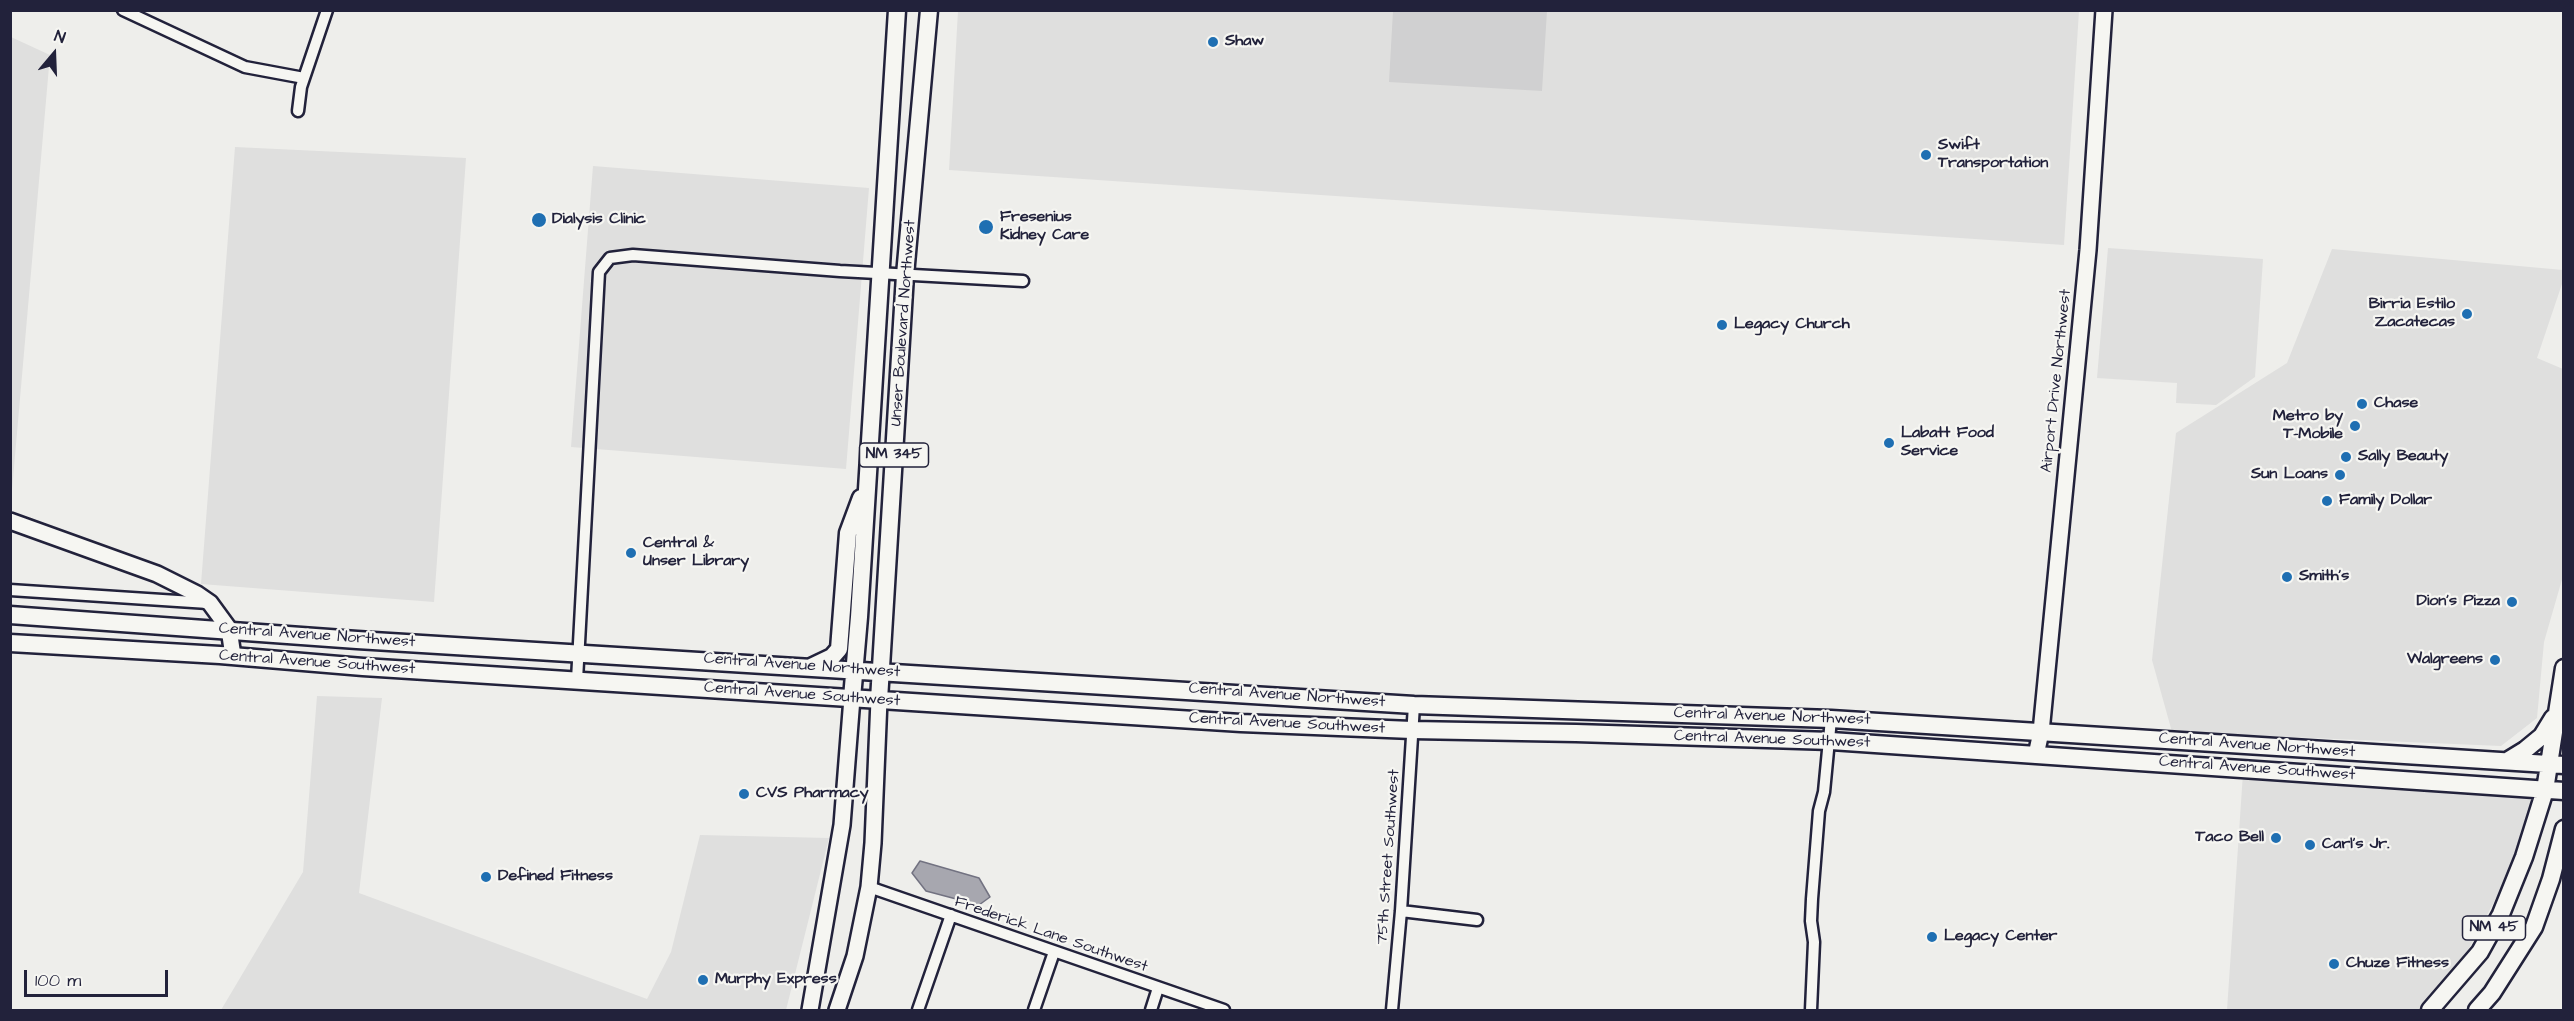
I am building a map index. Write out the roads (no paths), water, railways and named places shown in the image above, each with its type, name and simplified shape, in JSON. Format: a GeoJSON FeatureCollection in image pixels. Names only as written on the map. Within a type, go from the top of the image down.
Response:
{"type":"FeatureCollection","features":[{"type":"Feature","properties":{"kind":"main road","name":"Unser Boulevard Northwest"},"geometry":{"type":"LineString","coordinates":[[854,670],[897,10]]}},
{"type":"Feature","properties":{"kind":"main road","name":"Unser Boulevard Northwest"},"geometry":{"type":"LineString","coordinates":[[881,672],[905,274],[929,10]]}},
{"type":"Feature","properties":{"kind":"main road"},"geometry":{"type":"LineString","coordinates":[[810,668],[832,657],[839,649],[848,533],[867,483]]}},
{"type":"Feature","properties":{"kind":"main road","name":"Central Avenue Northwest"},"geometry":{"type":"LineString","coordinates":[[10,615],[357,640],[1414,705],[1831,719],[2556,765]]}},
{"type":"Feature","properties":{"kind":"main road","name":"Central Avenue Southwest"},"geometry":{"type":"LineString","coordinates":[[10,643],[1241,723],[1831,741],[2564,791]]}},
{"type":"Feature","properties":{"kind":"main road","name":"NM 45"},"geometry":{"type":"LineString","coordinates":[[2430,1011],[2480,952],[2501,914],[2534,831],[2545,790],[2556,765],[2557,712],[2564,668]]}},
{"type":"Feature","properties":{"kind":"main road","name":"NM 345"},"geometry":{"type":"LineString","coordinates":[[852,698],[854,670]]}},
{"type":"Feature","properties":{"kind":"main road","name":"NM 345"},"geometry":{"type":"LineString","coordinates":[[879,700],[881,672]]}},
{"type":"Feature","properties":{"kind":"main road"},"geometry":{"type":"LineString","coordinates":[[2506,761],[2525,750],[2542,736],[2557,712]]}},
{"type":"Feature","properties":{"kind":"main road"},"geometry":{"type":"LineString","coordinates":[[1942,748],[1945,726]]}},
{"type":"Feature","properties":{"kind":"main road","name":"NM 45"},"geometry":{"type":"LineString","coordinates":[[2477,1011],[2492,993],[2534,927],[2551,879],[2564,829]]}},
{"type":"Feature","properties":{"kind":"main road"},"geometry":{"type":"LineString","coordinates":[[2534,927],[2554,901],[2564,876]]}},
{"type":"Feature","properties":{"kind":"street"},"geometry":{"type":"LineString","coordinates":[[123,10],[245,68],[304,78]]}},
{"type":"Feature","properties":{"kind":"street"},"geometry":{"type":"LineString","coordinates":[[298,111],[304,78],[327,10]]}},
{"type":"Feature","properties":{"kind":"street","name":"Airport Drive Northwest"},"geometry":{"type":"LineString","coordinates":[[2036,754],[2041,732],[2087,260],[2104,10]]}},
{"type":"Feature","properties":{"kind":"street"},"geometry":{"type":"LineString","coordinates":[[577,680],[598,284],[599,272],[610,258],[633,255],[1023,281]]}},
{"type":"Feature","properties":{"kind":"street"},"geometry":{"type":"LineString","coordinates":[[10,521],[158,574],[210,603],[229,629],[232,656]]}},
{"type":"Feature","properties":{"kind":"street","name":"Central Avenue Northwest"},"geometry":{"type":"LineString","coordinates":[[10,590],[210,603]]}},
{"type":"Feature","properties":{"kind":"street"},"geometry":{"type":"LineString","coordinates":[[810,1011],[840,836],[852,698]]}},
{"type":"Feature","properties":{"kind":"street"},"geometry":{"type":"LineString","coordinates":[[837,1011],[855,956],[869,887],[879,700]]}},
{"type":"Feature","properties":{"kind":"street","name":"75th Street Southwest"},"geometry":{"type":"LineString","coordinates":[[1392,1011],[1401,911],[1414,705]]}},
{"type":"Feature","properties":{"kind":"street"},"geometry":{"type":"LineString","coordinates":[[1811,1011],[1814,942],[1811,921],[1814,867],[1819,811],[1831,741],[1831,719]]}},
{"type":"Feature","properties":{"kind":"street","name":"Frederick Lane Southwest"},"geometry":{"type":"LineString","coordinates":[[869,887],[1224,1011]]}},
{"type":"Feature","properties":{"kind":"street"},"geometry":{"type":"LineString","coordinates":[[1401,911],[1477,920]]}},
{"type":"Feature","properties":{"kind":"street"},"geometry":{"type":"LineString","coordinates":[[918,1011],[951,915]]}},
{"type":"Feature","properties":{"kind":"street"},"geometry":{"type":"LineString","coordinates":[[1034,1011],[1053,952]]}},
{"type":"Feature","properties":{"kind":"street"},"geometry":{"type":"LineString","coordinates":[[1151,1011],[1158,988]]}},
{"type":"Feature","properties":{"kind":"place","name":"Shaw"},"geometry":{"type":"Point","coordinates":[1213,42]}},
{"type":"Feature","properties":{"kind":"place","name":"Swift Transportation"},"geometry":{"type":"Point","coordinates":[1926,155]}},
{"type":"Feature","properties":{"kind":"place","name":"Dialysis Clinic"},"geometry":{"type":"Point","coordinates":[539,220]}},
{"type":"Feature","properties":{"kind":"place","name":"Fresenius Kidney Care"},"geometry":{"type":"Point","coordinates":[986,227]}},
{"type":"Feature","properties":{"kind":"place","name":"Birria Estilo Zacatecas"},"geometry":{"type":"Point","coordinates":[2467,314]}},
{"type":"Feature","properties":{"kind":"place","name":"Legacy Church"},"geometry":{"type":"Point","coordinates":[1722,325]}},
{"type":"Feature","properties":{"kind":"place","name":"Chase"},"geometry":{"type":"Point","coordinates":[2362,404]}},
{"type":"Feature","properties":{"kind":"place","name":"Metro by T-Mobile"},"geometry":{"type":"Point","coordinates":[2355,426]}},
{"type":"Feature","properties":{"kind":"place","name":"Labatt Food Service"},"geometry":{"type":"Point","coordinates":[1889,443]}},
{"type":"Feature","properties":{"kind":"place","name":"Sally Beauty"},"geometry":{"type":"Point","coordinates":[2346,457]}},
{"type":"Feature","properties":{"kind":"place","name":"Sun Loans"},"geometry":{"type":"Point","coordinates":[2340,475]}},
{"type":"Feature","properties":{"kind":"place","name":"Family Dollar"},"geometry":{"type":"Point","coordinates":[2327,501]}},
{"type":"Feature","properties":{"kind":"place","name":"Central & Unser Library"},"geometry":{"type":"Point","coordinates":[631,553]}},
{"type":"Feature","properties":{"kind":"place","name":"Smith's"},"geometry":{"type":"Point","coordinates":[2287,577]}},
{"type":"Feature","properties":{"kind":"place","name":"Dion's Pizza"},"geometry":{"type":"Point","coordinates":[2512,602]}},
{"type":"Feature","properties":{"kind":"place","name":"Walgreens"},"geometry":{"type":"Point","coordinates":[2495,660]}},
{"type":"Feature","properties":{"kind":"place","name":"CVS Pharmacy"},"geometry":{"type":"Point","coordinates":[744,794]}},
{"type":"Feature","properties":{"kind":"place","name":"Taco Bell"},"geometry":{"type":"Point","coordinates":[2276,838]}},
{"type":"Feature","properties":{"kind":"place","name":"Carl's Jr."},"geometry":{"type":"Point","coordinates":[2310,845]}},
{"type":"Feature","properties":{"kind":"place","name":"Defined Fitness"},"geometry":{"type":"Point","coordinates":[486,877]}},
{"type":"Feature","properties":{"kind":"place","name":"Legacy Center"},"geometry":{"type":"Point","coordinates":[1932,937]}},
{"type":"Feature","properties":{"kind":"place","name":"Chuze Fitness"},"geometry":{"type":"Point","coordinates":[2334,964]}},
{"type":"Feature","properties":{"kind":"place","name":"Murphy Express"},"geometry":{"type":"Point","coordinates":[703,980]}}]}
